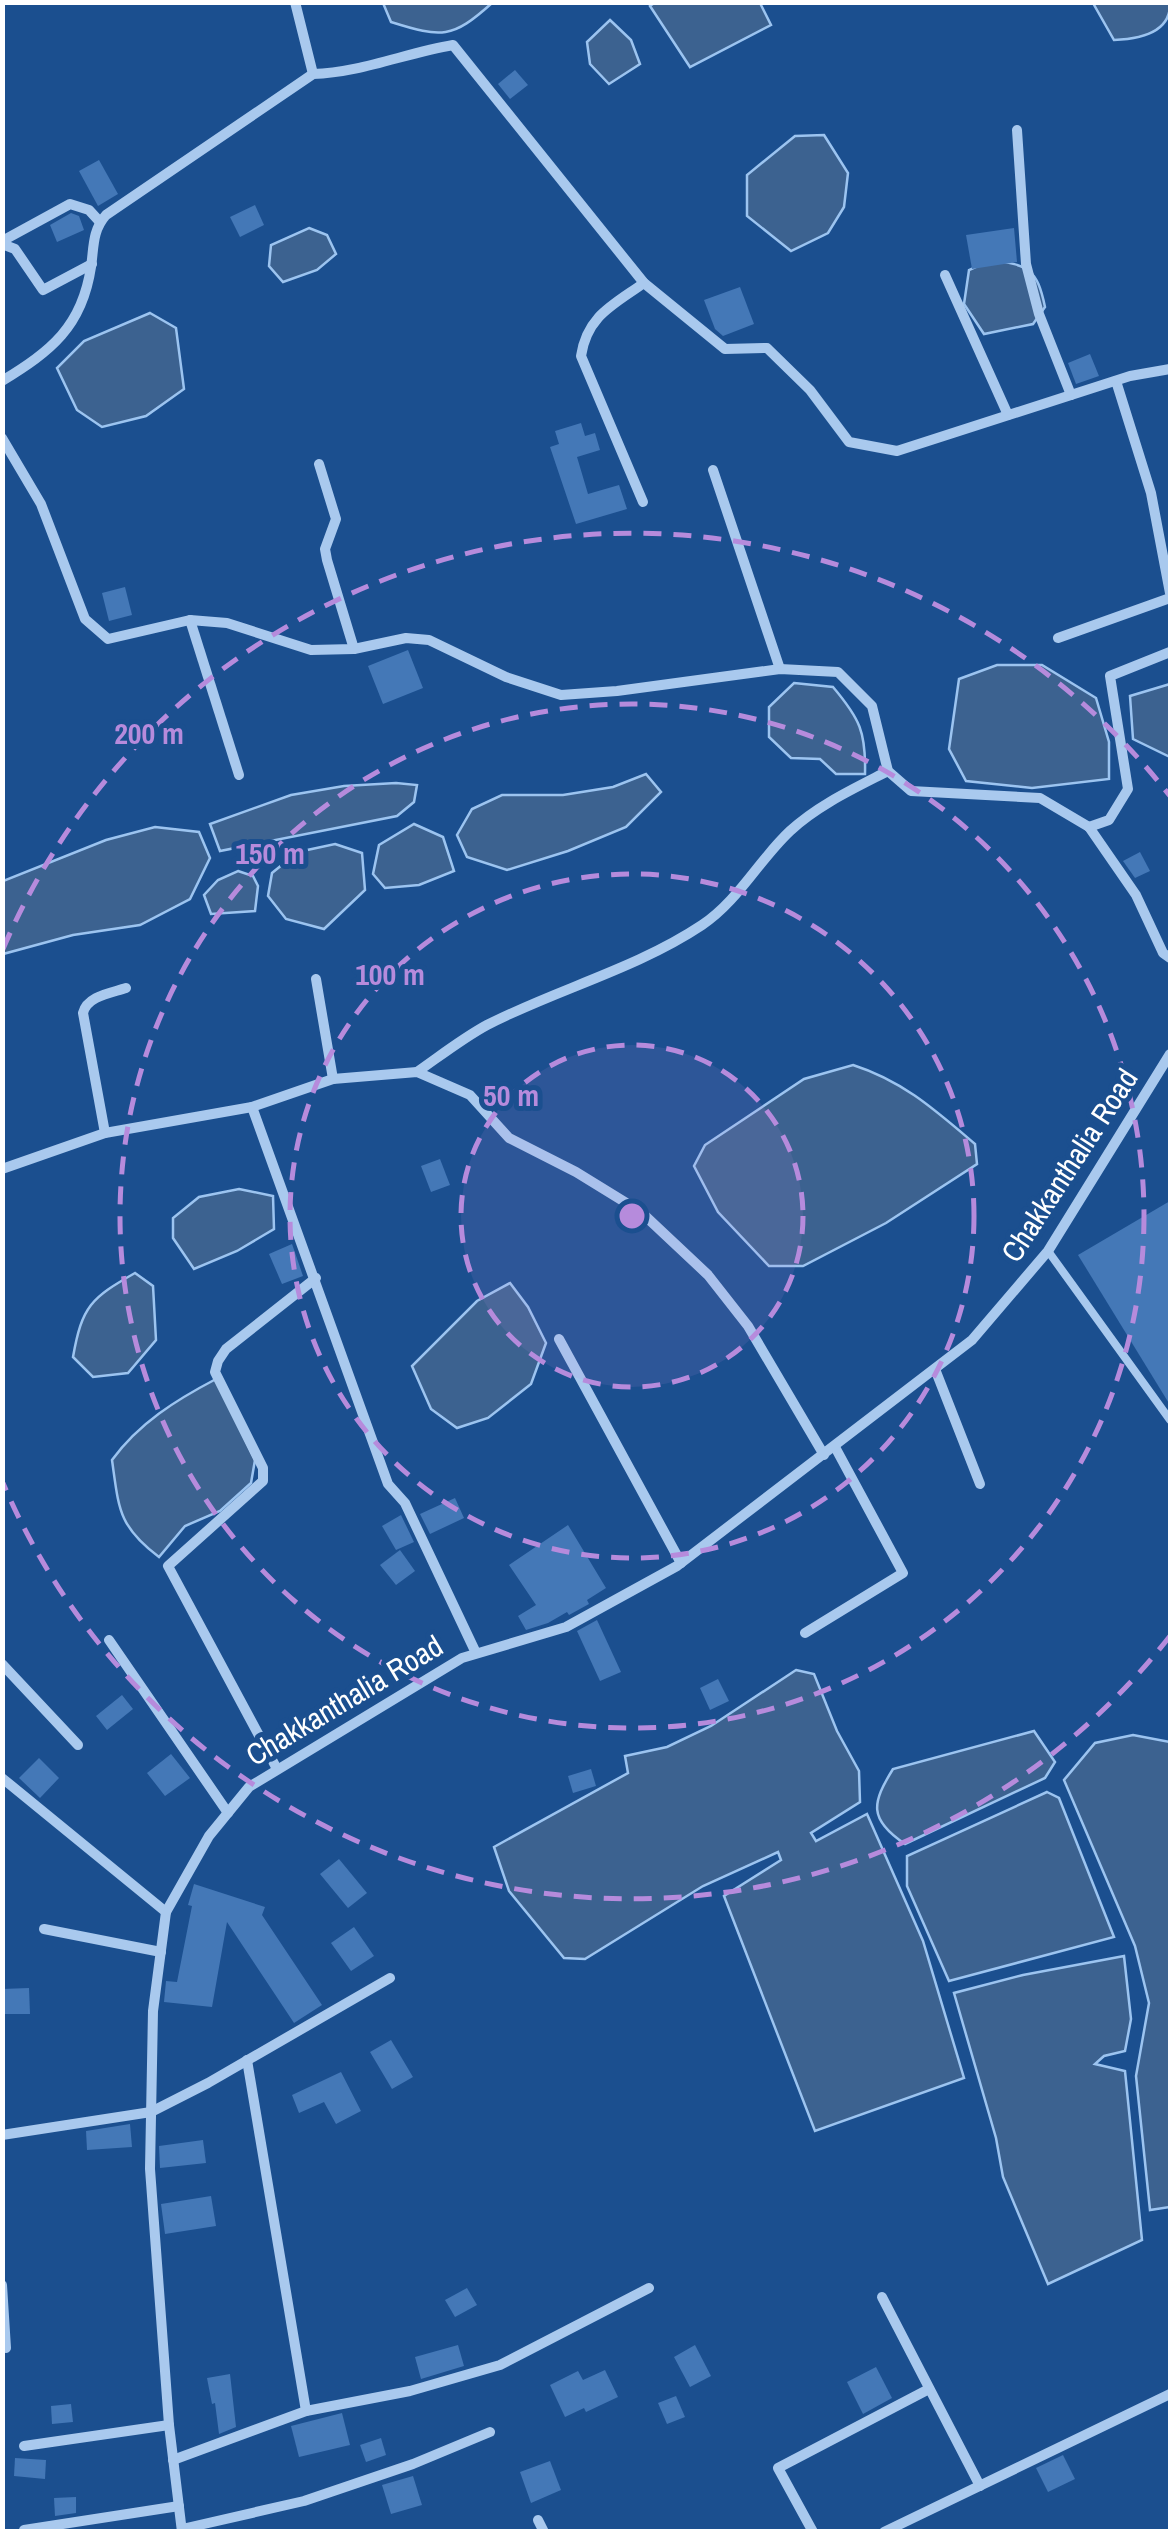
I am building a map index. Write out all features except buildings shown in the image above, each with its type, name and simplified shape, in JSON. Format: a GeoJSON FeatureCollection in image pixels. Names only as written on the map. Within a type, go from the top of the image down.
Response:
{"type":"FeatureCollection","features":[{"type":"Feature","properties":{"kind":"street"},"geometry":{"type":"LineString","coordinates":[[295,2],[313,74]]}},
{"type":"Feature","properties":{"kind":"street"},"geometry":{"type":"LineString","coordinates":[[2,382],[37,360],[77,317],[100,222],[313,74],[337,74],[410,52],[453,45],[644,283],[725,349],[767,348],[810,390],[848,442],[897,451],[1116,381],[1170,370]]}},
{"type":"Feature","properties":{"kind":"street"},"geometry":{"type":"LineString","coordinates":[[1017,130],[1026,264],[1039,314],[1071,395]]}},
{"type":"Feature","properties":{"kind":"street"},"geometry":{"type":"LineString","coordinates":[[2,242],[70,204],[89,210],[100,222]]}},
{"type":"Feature","properties":{"kind":"street"},"geometry":{"type":"LineString","coordinates":[[2,242],[16,248],[43,290],[92,264]]}},
{"type":"Feature","properties":{"kind":"street"},"geometry":{"type":"LineString","coordinates":[[945,275],[1008,415]]}},
{"type":"Feature","properties":{"kind":"street"},"geometry":{"type":"LineString","coordinates":[[643,502],[581,356],[590,325],[644,283]]}},
{"type":"Feature","properties":{"kind":"street"},"geometry":{"type":"LineString","coordinates":[[1058,638],[1170,596],[1151,493],[1116,381]]}},
{"type":"Feature","properties":{"kind":"street"},"geometry":{"type":"LineString","coordinates":[[2,438],[41,504],[86,619],[108,639],[190,620],[227,623],[311,650],[354,649],[406,638],[430,640],[506,677],[560,695],[617,692],[780,670],[838,672],[872,706],[888,771],[912,791],[1040,798],[1089,827],[1136,895],[1163,952],[1170,958]]}},
{"type":"Feature","properties":{"kind":"street"},"geometry":{"type":"LineString","coordinates":[[319,464],[336,520],[325,549],[327,560],[354,649]]}},
{"type":"Feature","properties":{"kind":"street"},"geometry":{"type":"LineString","coordinates":[[713,470],[780,670]]}},
{"type":"Feature","properties":{"kind":"street"},"geometry":{"type":"LineString","coordinates":[[190,620],[239,775]]}},
{"type":"Feature","properties":{"kind":"street"},"geometry":{"type":"LineString","coordinates":[[1089,827],[1110,820],[1128,789],[1110,676],[1170,652]]}},
{"type":"Feature","properties":{"kind":"street"},"geometry":{"type":"LineString","coordinates":[[417,1072],[484,1026],[659,950],[704,924],[736,896],[793,828],[838,797],[888,771]]}},
{"type":"Feature","properties":{"kind":"street"},"geometry":{"type":"LineString","coordinates":[[316,979],[333,1079]]}},
{"type":"Feature","properties":{"kind":"street"},"geometry":{"type":"LineString","coordinates":[[105,1134],[84,1006],[126,988]]}},
{"type":"Feature","properties":{"kind":"street","name":"Chakkanthalia Road"},"geometry":{"type":"LineString","coordinates":[[182,2530],[169,2425],[150,2168],[153,2011],[166,1912],[209,1836],[250,1787],[462,1658],[566,1627],[682,1563],[972,1340],[1048,1251],[1170,1054]]}},
{"type":"Feature","properties":{"kind":"street"},"geometry":{"type":"LineString","coordinates":[[2,1169],[105,1134],[252,1106],[333,1079],[417,1072],[470,1095],[509,1138],[576,1172],[641,1212],[694,1262],[748,1326],[824,1455]]}},
{"type":"Feature","properties":{"kind":"street"},"geometry":{"type":"LineString","coordinates":[[252,1106],[388,1484],[405,1503],[476,1654]]}},
{"type":"Feature","properties":{"kind":"street"},"geometry":{"type":"LineString","coordinates":[[278,1769],[168,1566],[263,1481],[264,1468],[215,1372],[218,1361],[226,1349],[316,1278]]}},
{"type":"Feature","properties":{"kind":"street"},"geometry":{"type":"LineString","coordinates":[[559,1338],[682,1563]]}},
{"type":"Feature","properties":{"kind":"street"},"geometry":{"type":"LineString","coordinates":[[935,1369],[980,1484]]}},
{"type":"Feature","properties":{"kind":"street"},"geometry":{"type":"LineString","coordinates":[[805,1634],[903,1573],[835,1447]]}},
{"type":"Feature","properties":{"kind":"street"},"geometry":{"type":"LineString","coordinates":[[109,1640],[228,1813]]}},
{"type":"Feature","properties":{"kind":"street"},"geometry":{"type":"LineString","coordinates":[[2,1664],[78,1745]]}},
{"type":"Feature","properties":{"kind":"street"},"geometry":{"type":"LineString","coordinates":[[2,1778],[166,1912]]}},
{"type":"Feature","properties":{"kind":"street"},"geometry":{"type":"LineString","coordinates":[[44,1929],[161,1952]]}},
{"type":"Feature","properties":{"kind":"street"},"geometry":{"type":"LineString","coordinates":[[2,2135],[152,2112],[390,1978]]}},
{"type":"Feature","properties":{"kind":"street"},"geometry":{"type":"LineString","coordinates":[[247,2060],[306,2410]]}},
{"type":"Feature","properties":{"kind":"street"},"geometry":{"type":"LineString","coordinates":[[2,2285],[6,2348]]}},
{"type":"Feature","properties":{"kind":"street"},"geometry":{"type":"LineString","coordinates":[[174,2460],[306,2410],[410,2392],[500,2365],[649,2288]]}},
{"type":"Feature","properties":{"kind":"street"},"geometry":{"type":"LineString","coordinates":[[882,2297],[980,2486]]}},
{"type":"Feature","properties":{"kind":"street"},"geometry":{"type":"LineString","coordinates":[[813,2532],[778,2468],[930,2389]]}},
{"type":"Feature","properties":{"kind":"street"},"geometry":{"type":"LineString","coordinates":[[884,2532],[1170,2394]]}},
{"type":"Feature","properties":{"kind":"street"},"geometry":{"type":"LineString","coordinates":[[24,2446],[169,2425]]}},
{"type":"Feature","properties":{"kind":"street"},"geometry":{"type":"LineString","coordinates":[[182,2530],[304,2501],[413,2464],[490,2432]]}},
{"type":"Feature","properties":{"kind":"street"},"geometry":{"type":"LineString","coordinates":[[24,2530],[180,2506]]}},
{"type":"Feature","properties":{"kind":"street"},"geometry":{"type":"LineString","coordinates":[[538,2520],[544,2532]]}},
{"type":"Feature","properties":{"kind":"lane"},"geometry":{"type":"LineString","coordinates":[[1048,1251],[1170,1420]]}},
{"type":"Feature","properties":{"kind":"water"},"geometry":{"type":"Polygon","coordinates":[[[383,3],[492,3],[456,29],[435,33],[391,22],[383,3]]]}},
{"type":"Feature","properties":{"kind":"water"},"geometry":{"type":"Polygon","coordinates":[[[760,3],[771,25],[690,67],[650,6],[760,3]]]}},
{"type":"Feature","properties":{"kind":"water"},"geometry":{"type":"Polygon","coordinates":[[[1093,3],[1170,3],[1169,13],[1159,28],[1143,36],[1114,40],[1093,3]]]}},
{"type":"Feature","properties":{"kind":"water"},"geometry":{"type":"Polygon","coordinates":[[[610,20],[631,40],[640,64],[609,84],[590,64],[587,42],[610,20]]]}},
{"type":"Feature","properties":{"kind":"water"},"geometry":{"type":"Polygon","coordinates":[[[824,135],[848,173],[844,207],[828,233],[791,251],[747,216],[747,175],[795,136],[824,135]]]}},
{"type":"Feature","properties":{"kind":"water"},"geometry":{"type":"Polygon","coordinates":[[[309,228],[327,235],[336,254],[317,270],[283,282],[269,266],[271,245],[309,228]]]}},
{"type":"Feature","properties":{"kind":"water"},"geometry":{"type":"Polygon","coordinates":[[[991,260],[1023,267],[1039,284],[1045,307],[1033,324],[984,334],[964,304],[969,270],[991,260]]]}},
{"type":"Feature","properties":{"kind":"water"},"geometry":{"type":"Polygon","coordinates":[[[150,313],[176,328],[184,389],[146,416],[102,427],[77,410],[57,368],[84,341],[150,313]]]}},
{"type":"Feature","properties":{"kind":"water"},"geometry":{"type":"Polygon","coordinates":[[[997,665],[1042,665],[1096,698],[1109,742],[1109,779],[1032,788],[966,781],[949,749],[959,679],[997,665]]]}},
{"type":"Feature","properties":{"kind":"water"},"geometry":{"type":"Polygon","coordinates":[[[794,683],[833,687],[842,698],[862,736],[865,774],[836,774],[820,759],[791,758],[769,737],[769,707],[794,683]]]}},
{"type":"Feature","properties":{"kind":"water"},"geometry":{"type":"Polygon","coordinates":[[[1170,684],[1170,757],[1133,739],[1130,696],[1170,684]]]}},
{"type":"Feature","properties":{"kind":"water"},"geometry":{"type":"Polygon","coordinates":[[[646,774],[661,792],[626,827],[568,851],[507,870],[467,857],[457,835],[472,809],[502,795],[563,795],[613,787],[646,774]]]}},
{"type":"Feature","properties":{"kind":"water"},"geometry":{"type":"Polygon","coordinates":[[[396,783],[417,785],[414,802],[397,816],[220,851],[210,824],[291,795],[396,783]]]}},
{"type":"Feature","properties":{"kind":"water"},"geometry":{"type":"Polygon","coordinates":[[[414,824],[443,837],[454,871],[419,885],[385,888],[373,874],[379,845],[414,824]]]}},
{"type":"Feature","properties":{"kind":"water"},"geometry":{"type":"Polygon","coordinates":[[[155,827],[199,832],[210,858],[190,899],[140,925],[73,935],[3,954],[3,881],[106,840],[155,827]]]}},
{"type":"Feature","properties":{"kind":"water"},"geometry":{"type":"Polygon","coordinates":[[[335,844],[362,853],[365,890],[324,929],[286,919],[268,896],[272,873],[298,852],[335,844]]]}},
{"type":"Feature","properties":{"kind":"water"},"geometry":{"type":"Polygon","coordinates":[[[238,871],[253,876],[258,886],[255,911],[211,914],[204,895],[218,880],[238,871]]]}},
{"type":"Feature","properties":{"kind":"water"},"geometry":{"type":"Polygon","coordinates":[[[853,1065],[888,1079],[932,1108],[975,1144],[977,1164],[886,1223],[803,1266],[769,1266],[718,1212],[694,1166],[705,1145],[804,1079],[853,1065]]]}},
{"type":"Feature","properties":{"kind":"water"},"geometry":{"type":"Polygon","coordinates":[[[239,1189],[273,1196],[274,1229],[237,1251],[194,1269],[173,1238],[173,1218],[199,1197],[239,1189]]]}},
{"type":"Feature","properties":{"kind":"water"},"geometry":{"type":"Polygon","coordinates":[[[135,1273],[153,1286],[156,1340],[128,1373],[93,1377],[73,1357],[80,1326],[98,1297],[135,1273]]]}},
{"type":"Feature","properties":{"kind":"water"},"geometry":{"type":"Polygon","coordinates":[[[510,1283],[528,1307],[546,1343],[531,1384],[488,1418],[457,1428],[431,1409],[412,1366],[477,1301],[510,1283]]]}},
{"type":"Feature","properties":{"kind":"water"},"geometry":{"type":"Polygon","coordinates":[[[216,1379],[255,1460],[251,1483],[220,1511],[185,1526],[159,1557],[128,1526],[112,1460],[159,1414],[216,1379]]]}},
{"type":"Feature","properties":{"kind":"water"},"geometry":{"type":"Polygon","coordinates":[[[796,1670],[814,1674],[837,1731],[859,1771],[860,1802],[811,1833],[816,1841],[867,1814],[923,1941],[964,2078],[815,2131],[724,1896],[781,1860],[778,1852],[703,1886],[585,1959],[564,1958],[509,1891],[494,1847],[628,1773],[625,1756],[667,1747],[711,1726],[796,1670]]]}},
{"type":"Feature","properties":{"kind":"water"},"geometry":{"type":"Polygon","coordinates":[[[1034,1731],[1055,1762],[1045,1778],[905,1844],[879,1818],[878,1801],[893,1769],[1034,1731]]]}},
{"type":"Feature","properties":{"kind":"water"},"geometry":{"type":"Polygon","coordinates":[[[1133,1735],[1170,1742],[1170,2207],[1150,2210],[1136,2076],[1149,2003],[1135,1946],[1064,1780],[1095,1743],[1133,1735]]]}},
{"type":"Feature","properties":{"kind":"water"},"geometry":{"type":"Polygon","coordinates":[[[1047,1792],[1059,1798],[1114,1937],[949,1981],[907,1886],[907,1856],[1047,1792]]]}},
{"type":"Feature","properties":{"kind":"water"},"geometry":{"type":"Polygon","coordinates":[[[1124,1956],[1131,2019],[1125,2051],[1104,2056],[1095,2064],[1125,2071],[1142,2240],[1048,2284],[1003,2177],[996,2138],[954,1993],[1124,1956]]]}}]}
